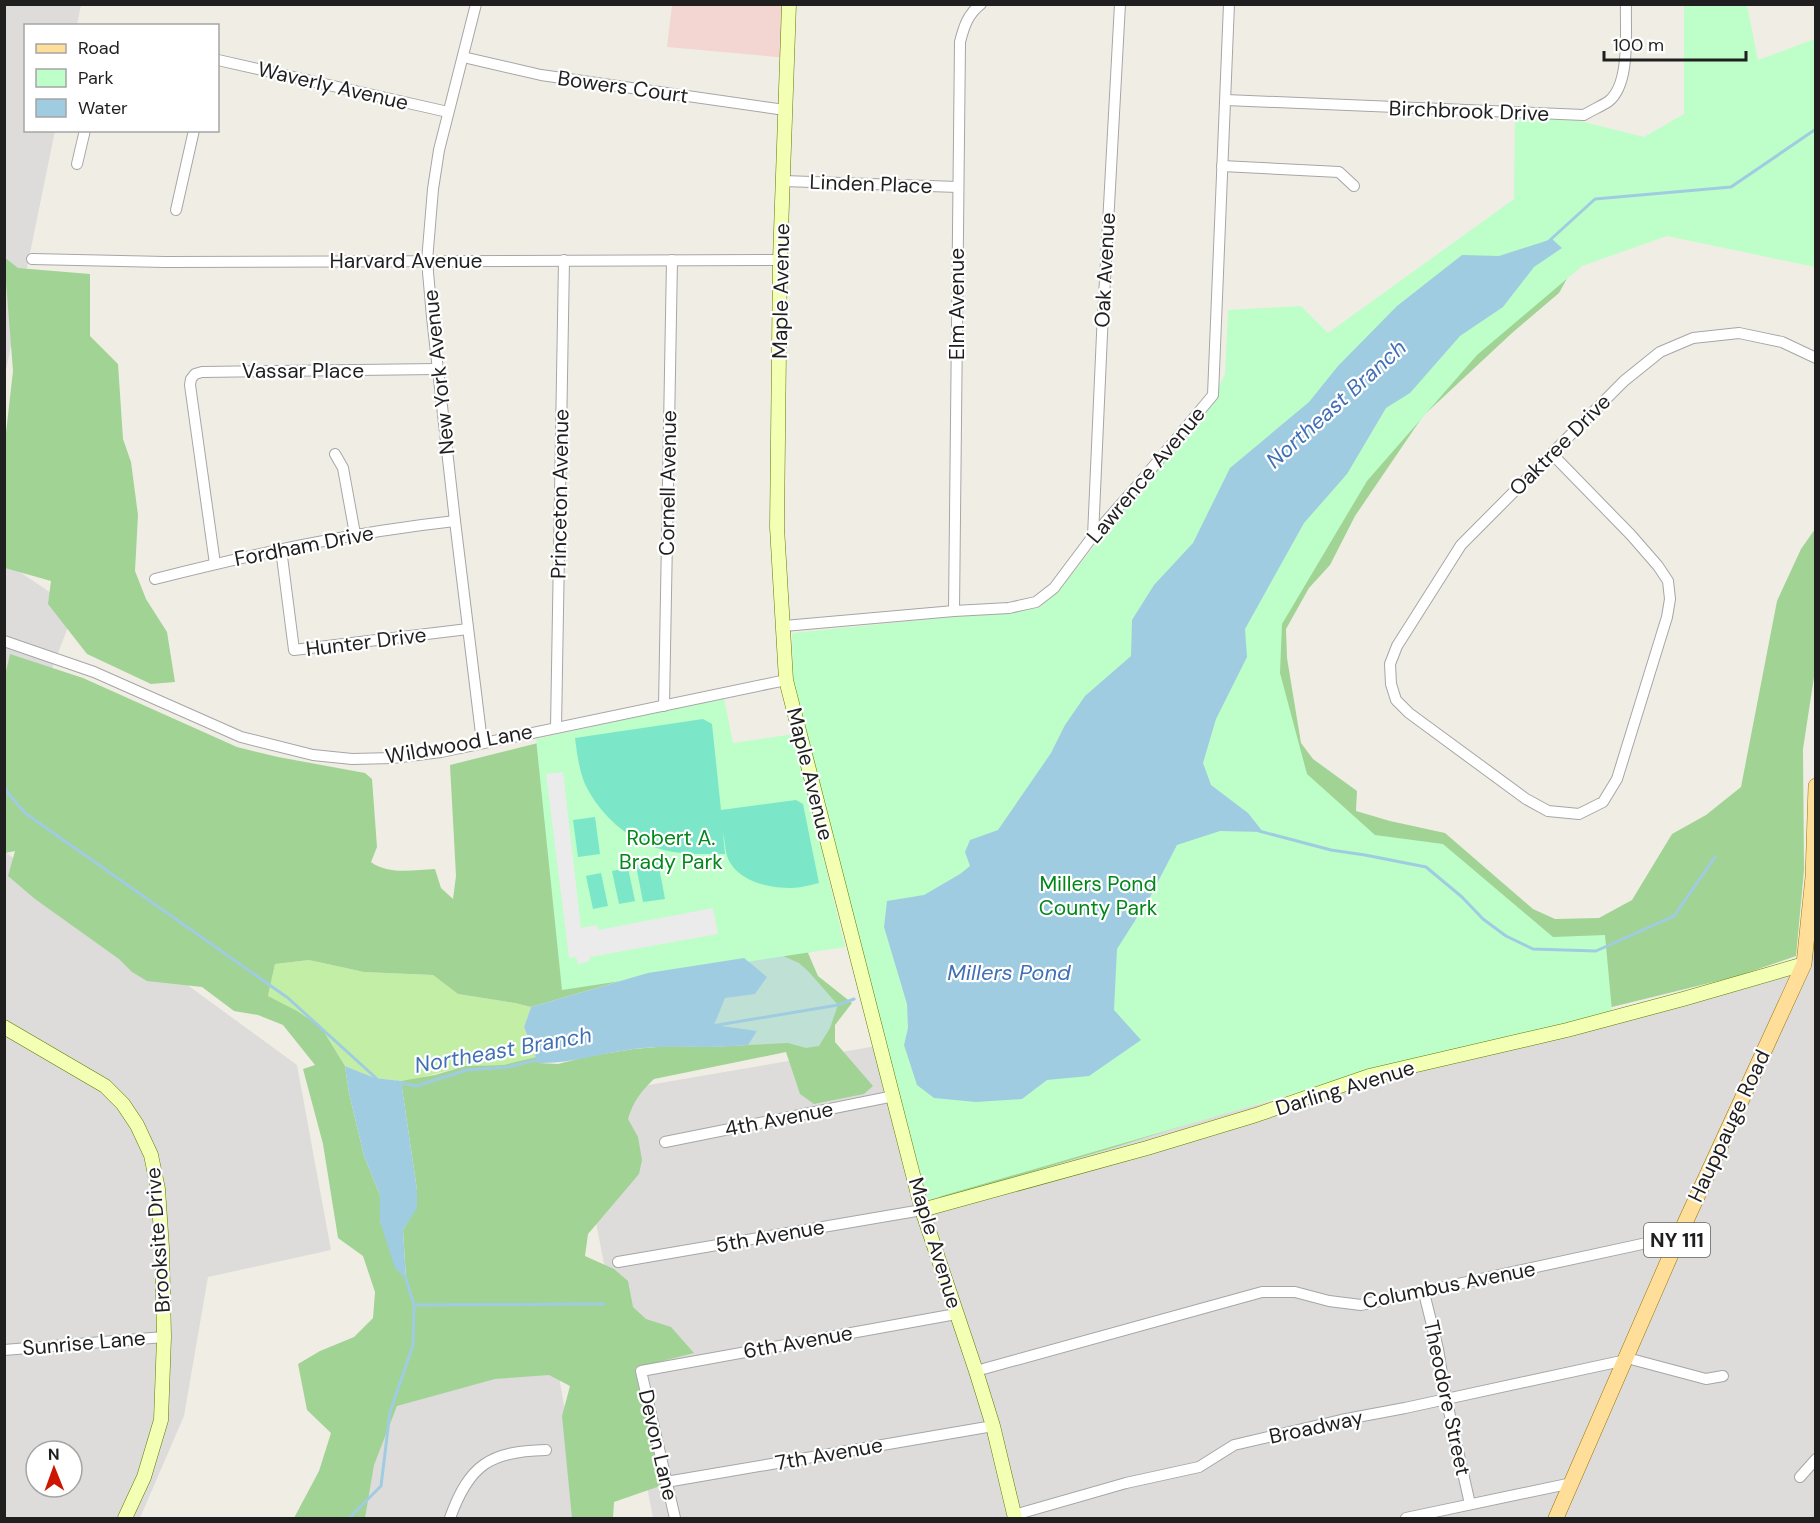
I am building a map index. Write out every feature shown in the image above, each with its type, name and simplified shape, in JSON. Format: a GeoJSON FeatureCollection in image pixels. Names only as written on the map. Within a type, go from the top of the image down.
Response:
{"type":"FeatureCollection","features":[{"type":"Feature","properties":{"kind":"main road","name":"Maple Avenue"},"geometry":{"type":"LineString","coordinates":[[789,4],[780,260],[777,527],[786,680],[922,1210],[993,1426],[1015,1517]]}},
{"type":"Feature","properties":{"kind":"main road","name":"Hauppauge Road"},"geometry":{"type":"LineString","coordinates":[[1556,1518],[1679,1236],[1804,964],[1813,877],[1815,786]]}},
{"type":"Feature","properties":{"kind":"main road","name":"Darling Avenue"},"geometry":{"type":"LineString","coordinates":[[922,1210],[1202,1132],[1369,1076],[1567,1030],[1804,964]]}},
{"type":"Feature","properties":{"kind":"main road","name":"Brooksite Drive"},"geometry":{"type":"LineString","coordinates":[[4,1027],[105,1086],[123,1104],[137,1125],[151,1155],[158,1189],[164,1337],[161,1420],[144,1477],[125,1518]]}},
{"type":"Feature","properties":{"kind":"street","name":"New York Avenue"},"geometry":{"type":"LineString","coordinates":[[477,4],[439,150],[427,261],[482,742]]}},
{"type":"Feature","properties":{"kind":"street","name":"Elm Avenue"},"geometry":{"type":"LineString","coordinates":[[954,611],[960,42],[964,24],[981,4]]}},
{"type":"Feature","properties":{"kind":"street","name":"Oak Avenue"},"geometry":{"type":"LineString","coordinates":[[1093,536],[1120,4]]}},
{"type":"Feature","properties":{"kind":"street","name":"Lawrence Avenue"},"geometry":{"type":"LineString","coordinates":[[784,626],[1010,608],[1036,602],[1054,588],[1093,536],[1212,395],[1229,4]]}},
{"type":"Feature","properties":{"kind":"street","name":"Birchbrook Drive"},"geometry":{"type":"LineString","coordinates":[[1226,100],[1584,115],[1611,100],[1622,80],[1626,4]]}},
{"type":"Feature","properties":{"kind":"street","name":"Bowers Court"},"geometry":{"type":"LineString","coordinates":[[463,57],[541,75],[785,110]]}},
{"type":"Feature","properties":{"kind":"street","name":"Waverly Avenue"},"geometry":{"type":"LineString","coordinates":[[219,60],[448,112]]}},
{"type":"Feature","properties":{"kind":"street"},"geometry":{"type":"LineString","coordinates":[[77,164],[85,132]]}},
{"type":"Feature","properties":{"kind":"street"},"geometry":{"type":"LineString","coordinates":[[176,210],[194,132]]}},
{"type":"Feature","properties":{"kind":"street"},"geometry":{"type":"LineString","coordinates":[[1222,166],[1339,171],[1354,186]]}},
{"type":"Feature","properties":{"kind":"street","name":"Linden Place"},"geometry":{"type":"LineString","coordinates":[[783,181],[958,187]]}},
{"type":"Feature","properties":{"kind":"street","name":"Harvard Avenue"},"geometry":{"type":"LineString","coordinates":[[32,259],[165,262],[780,260]]}},
{"type":"Feature","properties":{"kind":"street","name":"Princeton Avenue"},"geometry":{"type":"LineString","coordinates":[[556,728],[564,260]]}},
{"type":"Feature","properties":{"kind":"street","name":"Cornell Avenue"},"geometry":{"type":"LineString","coordinates":[[664,706],[672,260]]}},
{"type":"Feature","properties":{"kind":"street","name":"Oaktree Drive"},"geometry":{"type":"LineString","coordinates":[[1552,454],[1658,566],[1668,581],[1670,599],[1667,617],[1617,779],[1603,802],[1579,814],[1548,811],[1526,800],[1409,713],[1396,700],[1391,684],[1390,664],[1397,646],[1461,545],[1624,381],[1660,352],[1693,338],[1739,333],[1782,342],[1815,358]]}},
{"type":"Feature","properties":{"kind":"street","name":"Vassar Place"},"geometry":{"type":"LineString","coordinates":[[215,564],[191,399],[190,385],[195,374],[202,372],[438,369]]}},
{"type":"Feature","properties":{"kind":"street"},"geometry":{"type":"LineString","coordinates":[[335,454],[343,468],[355,534]]}},
{"type":"Feature","properties":{"kind":"street","name":"Fordham Drive"},"geometry":{"type":"LineString","coordinates":[[155,579],[355,534],[455,521]]}},
{"type":"Feature","properties":{"kind":"street","name":"Hunter Drive"},"geometry":{"type":"LineString","coordinates":[[281,549],[294,650],[468,629]]}},
{"type":"Feature","properties":{"kind":"street","name":"Wildwood Lane"},"geometry":{"type":"LineString","coordinates":[[4,641],[94,672],[241,737],[313,755],[352,759],[393,758],[441,752],[786,680]]}},
{"type":"Feature","properties":{"kind":"street","name":"4th Avenue"},"geometry":{"type":"LineString","coordinates":[[665,1142],[894,1096]]}},
{"type":"Feature","properties":{"kind":"street","name":"5th Avenue"},"geometry":{"type":"LineString","coordinates":[[618,1262],[922,1210]]}},
{"type":"Feature","properties":{"kind":"street","name":"Columbus Avenue"},"geometry":{"type":"LineString","coordinates":[[976,1371],[1262,1292],[1295,1292],[1329,1302],[1361,1305],[1679,1236]]}},
{"type":"Feature","properties":{"kind":"street","name":"Theodore Street"},"geometry":{"type":"LineString","coordinates":[[1424,1293],[1470,1504]]}},
{"type":"Feature","properties":{"kind":"street","name":"6th Avenue"},"geometry":{"type":"LineString","coordinates":[[641,1371],[956,1314]]}},
{"type":"Feature","properties":{"kind":"street","name":"Sunrise Lane"},"geometry":{"type":"LineString","coordinates":[[4,1350],[164,1337]]}},
{"type":"Feature","properties":{"kind":"street"},"geometry":{"type":"LineString","coordinates":[[1626,1359],[1706,1378],[1724,1376]]}},
{"type":"Feature","properties":{"kind":"street","name":"Broadway"},"geometry":{"type":"LineString","coordinates":[[1015,1517],[1126,1483],[1199,1467],[1234,1445],[1626,1359]]}},
{"type":"Feature","properties":{"kind":"street","name":"Devon Lane"},"geometry":{"type":"LineString","coordinates":[[641,1371],[675,1518]]}},
{"type":"Feature","properties":{"kind":"street","name":"7th Avenue"},"geometry":{"type":"LineString","coordinates":[[666,1482],[993,1426]]}},
{"type":"Feature","properties":{"kind":"street"},"geometry":{"type":"LineString","coordinates":[[450,1518],[463,1487],[476,1470],[499,1455],[524,1450],[546,1450]]}},
{"type":"Feature","properties":{"kind":"street"},"geometry":{"type":"LineString","coordinates":[[1800,1477],[1815,1459]]}},
{"type":"Feature","properties":{"kind":"street"},"geometry":{"type":"LineString","coordinates":[[1406,1518],[1572,1483]]}},
{"type":"Feature","properties":{"kind":"shaded area"},"geometry":{"type":"Polygon","coordinates":[[[5,5],[81,5],[77,24],[24,24],[24,132],[55,132],[5,375],[5,5]]]}},
{"type":"Feature","properties":{"kind":"shaded area"},"geometry":{"type":"Polygon","coordinates":[[[672,5],[791,5],[788,58],[667,47],[672,5]]]}},
{"type":"Feature","properties":{"kind":"shaded area"},"geometry":{"type":"Polygon","coordinates":[[[5,562],[75,609],[5,790],[5,562]]]}},
{"type":"Feature","properties":{"kind":"shaded area"},"geometry":{"type":"Polygon","coordinates":[[[563,772],[581,928],[597,925],[598,930],[713,908],[718,934],[590,957],[590,961],[578,964],[576,957],[569,958],[546,774],[563,772]]]}},
{"type":"Feature","properties":{"kind":"shaded area"},"geometry":{"type":"Polygon","coordinates":[[[4,851],[297,1065],[331,1250],[208,1277],[184,1416],[140,1518],[5,1518],[4,851]]]}},
{"type":"Feature","properties":{"kind":"shaded area"},"geometry":{"type":"Polygon","coordinates":[[[1815,911],[1815,1518],[653,1518],[572,1098],[906,1041],[930,1189],[1804,964],[1815,911]]]}},
{"type":"Feature","properties":{"kind":"shaded area"},"geometry":{"type":"Polygon","coordinates":[[[772,951],[799,963],[838,1005],[830,1028],[819,1046],[806,1048],[788,1043],[709,1047],[669,1046],[590,1056],[618,1013],[772,951]]]}},
{"type":"Feature","properties":{"kind":"shaded area"},"geometry":{"type":"Polygon","coordinates":[[[556,1360],[584,1518],[336,1518],[392,1383],[556,1360]]]}},
{"type":"Feature","properties":{"kind":"green space","name":"Millers Pond County Park"},"geometry":{"type":"Polygon","coordinates":[[[1684,5],[1747,5],[1758,60],[1815,39],[1815,267],[1667,236],[1582,266],[1477,355],[1367,481],[1282,624],[1280,673],[1307,774],[1375,835],[1443,844],[1553,937],[1605,935],[1612,1011],[1368,1072],[928,1200],[883,1036],[793,680],[792,633],[1039,608],[1058,591],[1212,401],[1225,374],[1228,310],[1301,306],[1328,333],[1514,199],[1515,118],[1580,121],[1644,137],[1684,114],[1684,5]]]}},
{"type":"Feature","properties":{"kind":"green space"},"geometry":{"type":"Polygon","coordinates":[[[4,257],[18,268],[90,274],[90,336],[118,364],[123,439],[131,462],[138,515],[135,571],[146,599],[167,632],[175,682],[151,684],[87,654],[48,604],[51,581],[5,568],[4,450],[13,371],[4,257]]]}},
{"type":"Feature","properties":{"kind":"green space"},"geometry":{"type":"Polygon","coordinates":[[[1569,275],[1559,293],[1512,333],[1423,416],[1355,516],[1330,565],[1309,588],[1286,629],[1287,658],[1301,743],[1313,759],[1357,791],[1356,811],[1445,833],[1533,909],[1555,919],[1599,918],[1632,900],[1672,834],[1706,815],[1741,787],[1777,601],[1801,549],[1815,529],[1816,664],[1803,749],[1804,870],[1796,956],[1738,976],[1364,1068],[1122,1145],[961,1193],[942,1197],[930,1194],[1207,765],[1387,411],[1569,275]]]}},
{"type":"Feature","properties":{"kind":"green space"},"geometry":{"type":"Polygon","coordinates":[[[10,654],[83,678],[237,747],[365,773],[372,779],[377,847],[371,862],[393,870],[435,869],[441,888],[453,899],[456,876],[450,765],[542,742],[824,927],[808,953],[818,976],[852,1003],[835,1025],[835,1042],[873,1086],[864,1094],[814,1104],[800,1094],[786,1052],[654,1079],[638,1097],[628,1119],[638,1137],[642,1160],[639,1174],[588,1234],[585,1256],[614,1269],[628,1281],[633,1307],[646,1319],[671,1327],[694,1353],[635,1368],[663,1485],[614,1502],[613,1518],[572,1518],[562,1416],[570,1386],[549,1375],[495,1379],[397,1406],[374,1465],[365,1518],[294,1518],[319,1471],[331,1433],[307,1410],[298,1364],[320,1351],[354,1337],[373,1318],[375,1292],[363,1256],[338,1238],[323,1144],[303,1069],[315,1065],[283,1025],[258,1015],[234,1011],[202,987],[147,981],[35,899],[8,876],[15,851],[5,853],[4,680],[10,654]],[[309,960],[275,964],[268,996],[321,1027],[345,1066],[364,1156],[380,1195],[380,1222],[406,1278],[403,1230],[416,1208],[417,1190],[401,1081],[435,1075],[465,1066],[503,1065],[536,1057],[538,1063],[558,1064],[633,1049],[748,1045],[648,973],[531,1007],[458,994],[433,975],[364,972],[309,960]]]}},
{"type":"Feature","properties":{"kind":"green space","name":"Robert A. Brady Park"},"geometry":{"type":"Polygon","coordinates":[[[724,698],[733,743],[794,734],[845,947],[562,990],[536,739],[724,698]]]}},
{"type":"Feature","properties":{"kind":"green space"},"geometry":{"type":"Polygon","coordinates":[[[703,719],[712,724],[721,810],[796,800],[803,804],[819,883],[798,888],[782,888],[745,877],[731,865],[723,833],[725,854],[684,853],[648,845],[626,832],[598,806],[583,779],[575,738],[703,719]]]}},
{"type":"Feature","properties":{"kind":"green space"},"geometry":{"type":"Polygon","coordinates":[[[595,817],[600,854],[578,857],[573,820],[595,817]]]}},
{"type":"Feature","properties":{"kind":"green space"},"geometry":{"type":"Polygon","coordinates":[[[658,862],[665,899],[643,902],[636,865],[658,862]]]}},
{"type":"Feature","properties":{"kind":"green space"},"geometry":{"type":"Polygon","coordinates":[[[628,868],[635,901],[619,904],[612,871],[628,868]]]}},
{"type":"Feature","properties":{"kind":"green space"},"geometry":{"type":"Polygon","coordinates":[[[601,873],[608,906],[593,909],[586,876],[601,873]]]}},
{"type":"Feature","properties":{"kind":"green space"},"geometry":{"type":"Polygon","coordinates":[[[309,960],[364,972],[433,975],[458,994],[531,1007],[524,1027],[536,1057],[503,1065],[465,1066],[401,1081],[375,1078],[345,1066],[321,1027],[268,996],[275,964],[309,960]]]}},
{"type":"Feature","properties":{"kind":"water","name":"Millers Pond"},"geometry":{"type":"Polygon","coordinates":[[[1552,239],[1562,248],[1534,267],[1503,307],[1460,336],[1410,393],[1386,408],[1347,474],[1304,523],[1245,629],[1247,657],[1216,719],[1203,763],[1211,785],[1248,813],[1263,832],[1220,831],[1177,845],[1150,897],[1117,949],[1114,1010],[1141,1040],[1089,1076],[1047,1080],[1022,1099],[976,1102],[934,1098],[917,1085],[904,1045],[908,1028],[907,1004],[884,927],[887,901],[924,895],[970,866],[965,852],[970,840],[998,830],[1051,753],[1065,725],[1085,696],[1131,656],[1132,620],[1154,585],[1193,543],[1230,468],[1309,402],[1338,366],[1397,306],[1462,255],[1499,256],[1552,239]]]}},
{"type":"Feature","properties":{"kind":"water"},"geometry":{"type":"Polygon","coordinates":[[[744,958],[767,977],[755,994],[725,998],[714,1025],[757,1031],[748,1045],[642,1048],[562,1062],[538,1063],[524,1027],[531,1007],[648,973],[744,958]]]}},
{"type":"Feature","properties":{"kind":"water"},"geometry":{"type":"Polygon","coordinates":[[[345,1066],[375,1078],[401,1081],[417,1190],[417,1208],[403,1230],[406,1279],[395,1268],[380,1222],[380,1195],[364,1156],[345,1066]]]}},
{"type":"Feature","properties":{"kind":"waterway","name":"Northeast Branch"},"geometry":{"type":"LineString","coordinates":[[1549,241],[1595,199],[1731,187],[1816,129]]}},
{"type":"Feature","properties":{"kind":"waterway","name":"Northeast Branch"},"geometry":{"type":"LineString","coordinates":[[4,786],[25,813],[288,998],[376,1078]]}},
{"type":"Feature","properties":{"kind":"waterway"},"geometry":{"type":"LineString","coordinates":[[1259,831],[1331,850],[1426,867],[1462,897],[1483,919],[1506,936],[1533,949],[1596,951],[1674,916],[1715,857]]}},
{"type":"Feature","properties":{"kind":"waterway","name":"Northeast Branch"},"geometry":{"type":"LineString","coordinates":[[712,1026],[838,1005],[854,999]]}},
{"type":"Feature","properties":{"kind":"waterway","name":"Northeast Branch"},"geometry":{"type":"LineString","coordinates":[[397,1082],[416,1086],[467,1070],[508,1067],[540,1059]]}},
{"type":"Feature","properties":{"kind":"waterway"},"geometry":{"type":"LineString","coordinates":[[405,1276],[414,1305],[604,1304]]}},
{"type":"Feature","properties":{"kind":"waterway"},"geometry":{"type":"LineString","coordinates":[[349,1518],[381,1486],[390,1412],[413,1345],[414,1305]]}}]}
